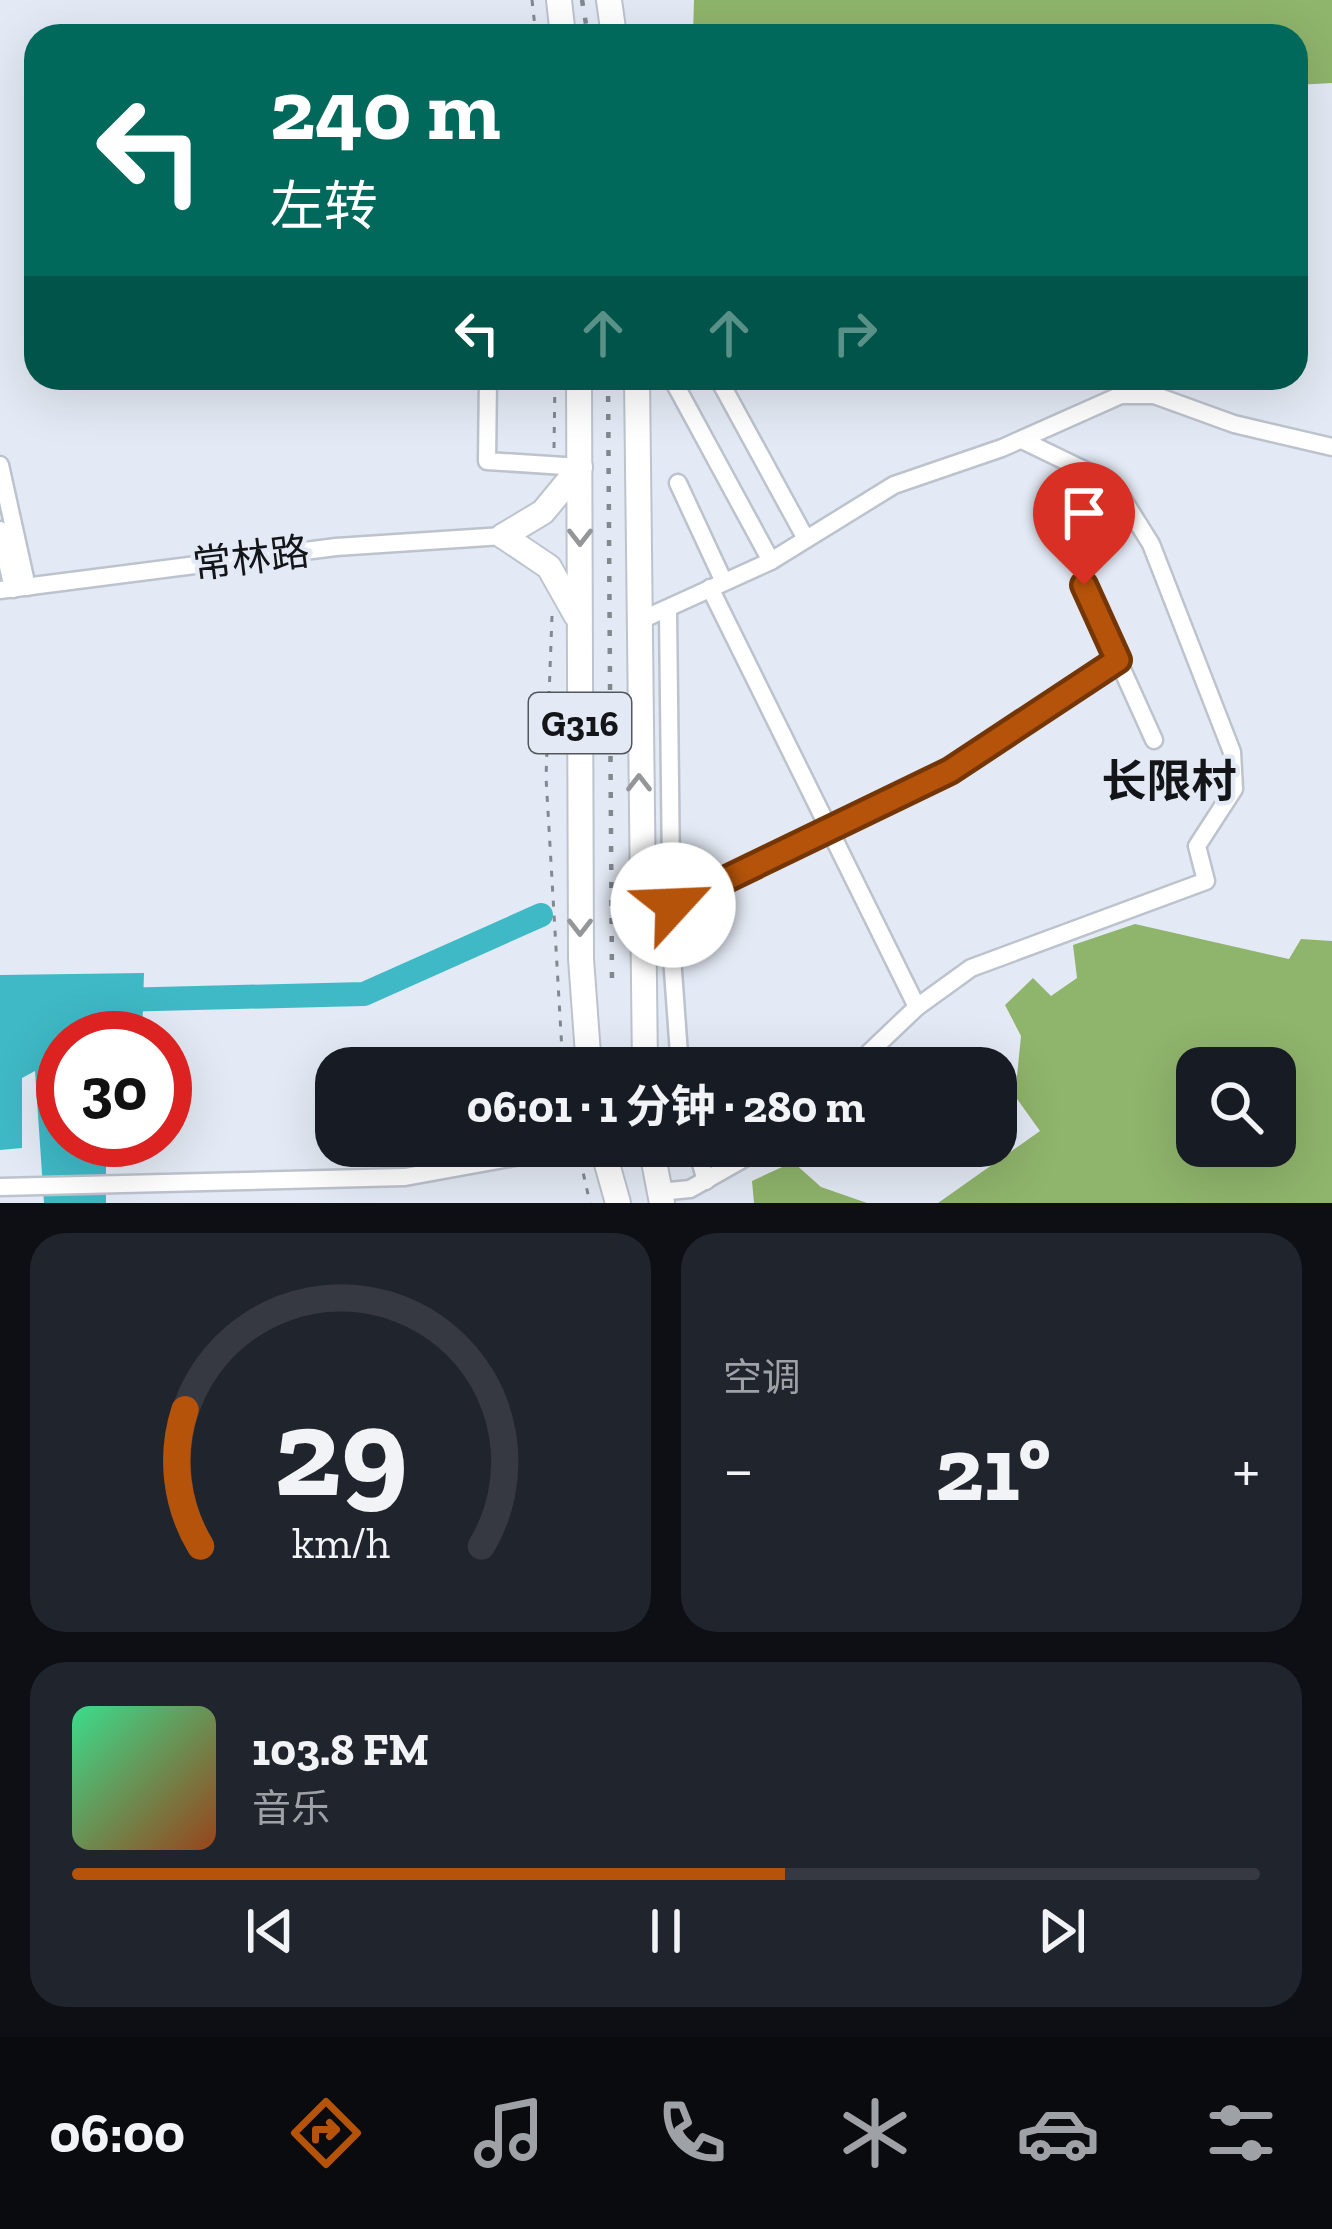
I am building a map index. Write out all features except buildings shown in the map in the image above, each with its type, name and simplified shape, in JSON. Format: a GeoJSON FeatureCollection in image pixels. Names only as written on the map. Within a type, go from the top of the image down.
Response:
{"type":"FeatureCollection","features":[{"type":"Feature","properties":{"kind":"highway","name":"G316"},"geometry":{"type":"LineString","coordinates":[[577,390],[567,465],[580,624],[581,996],[587,1047]]}},
{"type":"Feature","properties":{"kind":"highway","name":"G316"},"geometry":{"type":"LineString","coordinates":[[637,390],[639,912],[644,1047]]}},
{"type":"Feature","properties":{"kind":"highway"},"geometry":{"type":"LineString","coordinates":[[567,465],[543,512],[502,536],[549,568],[580,624]]}},
{"type":"Feature","properties":{"kind":"highway"},"geometry":{"type":"LineString","coordinates":[[608,1167],[618,1203]]}},
{"type":"Feature","properties":{"kind":"highway"},"geometry":{"type":"LineString","coordinates":[[655,1167],[660,1198]]}},
{"type":"Feature","properties":{"kind":"street"},"geometry":{"type":"LineString","coordinates":[[488,390],[487,461],[567,465]]}},
{"type":"Feature","properties":{"kind":"street"},"geometry":{"type":"LineString","coordinates":[[678,390],[771,561]]}},
{"type":"Feature","properties":{"kind":"street"},"geometry":{"type":"LineString","coordinates":[[725,390],[806,539]]}},
{"type":"Feature","properties":{"kind":"street"},"geometry":{"type":"LineString","coordinates":[[639,621],[668,612],[771,561],[894,485],[1138,392],[1234,424],[1332,447]]}},
{"type":"Feature","properties":{"kind":"street"},"geometry":{"type":"LineString","coordinates":[[875,1047],[917,1006],[971,968],[1206,881],[1197,846],[1234,789],[1232,752],[1140,524],[1111,483],[1022,440]]}},
{"type":"Feature","properties":{"kind":"street"},"geometry":{"type":"LineString","coordinates":[[0,465],[14,588]]}},
{"type":"Feature","properties":{"kind":"street"},"geometry":{"type":"LineString","coordinates":[[678,482],[717,584],[917,1006]]}},
{"type":"Feature","properties":{"kind":"street"},"geometry":{"type":"LineString","coordinates":[[0,530],[14,588]]}},
{"type":"Feature","properties":{"kind":"street","name":"常林路"},"geometry":{"type":"LineString","coordinates":[[14,588],[336,547],[502,536]]}},
{"type":"Feature","properties":{"kind":"street"},"geometry":{"type":"LineString","coordinates":[[1084,585],[1154,740]]}},
{"type":"Feature","properties":{"kind":"street"},"geometry":{"type":"LineString","coordinates":[[668,612],[679,1047]]}},
{"type":"Feature","properties":{"kind":"street"},"geometry":{"type":"LineString","coordinates":[[639,912],[673,905],[950,771],[1118,660]]}},
{"type":"Feature","properties":{"kind":"street"},"geometry":{"type":"LineString","coordinates":[[0,1187],[405,1177],[460,1167]]}},
{"type":"Feature","properties":{"kind":"street"},"geometry":{"type":"LineString","coordinates":[[702,1167],[706,1180]]}},
{"type":"Feature","properties":{"kind":"street"},"geometry":{"type":"LineString","coordinates":[[660,1198],[729,1167]]}},
{"type":"Feature","properties":{"kind":"street"},"geometry":{"type":"LineString","coordinates":[[161,1181],[163,1203]]}},
{"type":"Feature","properties":{"kind":"path"},"geometry":{"type":"LineString","coordinates":[[557,390],[567,465]]}},
{"type":"Feature","properties":{"kind":"path"},"geometry":{"type":"LineString","coordinates":[[552,612],[546,777],[561,1047]]}},
{"type":"Feature","properties":{"kind":"path"},"geometry":{"type":"LineString","coordinates":[[581,1167],[590,1203]]}},
{"type":"Feature","properties":{"kind":"green space"},"geometry":{"type":"Polygon","coordinates":[[[694,0],[1332,0],[1332,83],[1308,84],[1308,24],[693,24],[694,0]]]}},
{"type":"Feature","properties":{"kind":"green space"},"geometry":{"type":"Polygon","coordinates":[[[1135,924],[1289,959],[1301,939],[1332,941],[1332,1203],[938,1203],[989,1167],[1017,1167],[1017,1147],[1040,1131],[1017,1099],[1021,1036],[1005,1005],[1033,978],[1051,996],[1077,978],[1073,945],[1135,924]]]}},
{"type":"Feature","properties":{"kind":"green space"},"geometry":{"type":"Polygon","coordinates":[[[782,1167],[799,1167],[821,1187],[867,1203],[754,1203],[752,1181],[782,1167]]]}},
{"type":"Feature","properties":{"kind":"water"},"geometry":{"type":"Polygon","coordinates":[[[144,973],[143,1011],[36,1011],[36,1086],[35,1071],[22,1078],[22,1148],[0,1150],[0,975],[144,973]]]}},
{"type":"Feature","properties":{"kind":"water"},"geometry":{"type":"Polygon","coordinates":[[[42,1167],[106,1167],[106,1203],[44,1203],[42,1167]]]}},
{"type":"Feature","properties":{"kind":"waterway"},"geometry":{"type":"LineString","coordinates":[[116,1000],[364,994],[541,915]]}},
{"type":"Feature","properties":{"kind":"railway"},"geometry":{"type":"LineString","coordinates":[[582,0],[586,24]]}},
{"type":"Feature","properties":{"kind":"railway"},"geometry":{"type":"LineString","coordinates":[[608,390],[612,984]]}},
{"type":"Feature","properties":{"kind":"district","name":"长限村"},"geometry":{"type":"Point","coordinates":[1169,782]}},
{"type":"Feature","properties":{"kind":"route"},"geometry":{"type":"LineString","coordinates":[[673,905],[950,771],[1118,660],[1084,585]]}}]}
